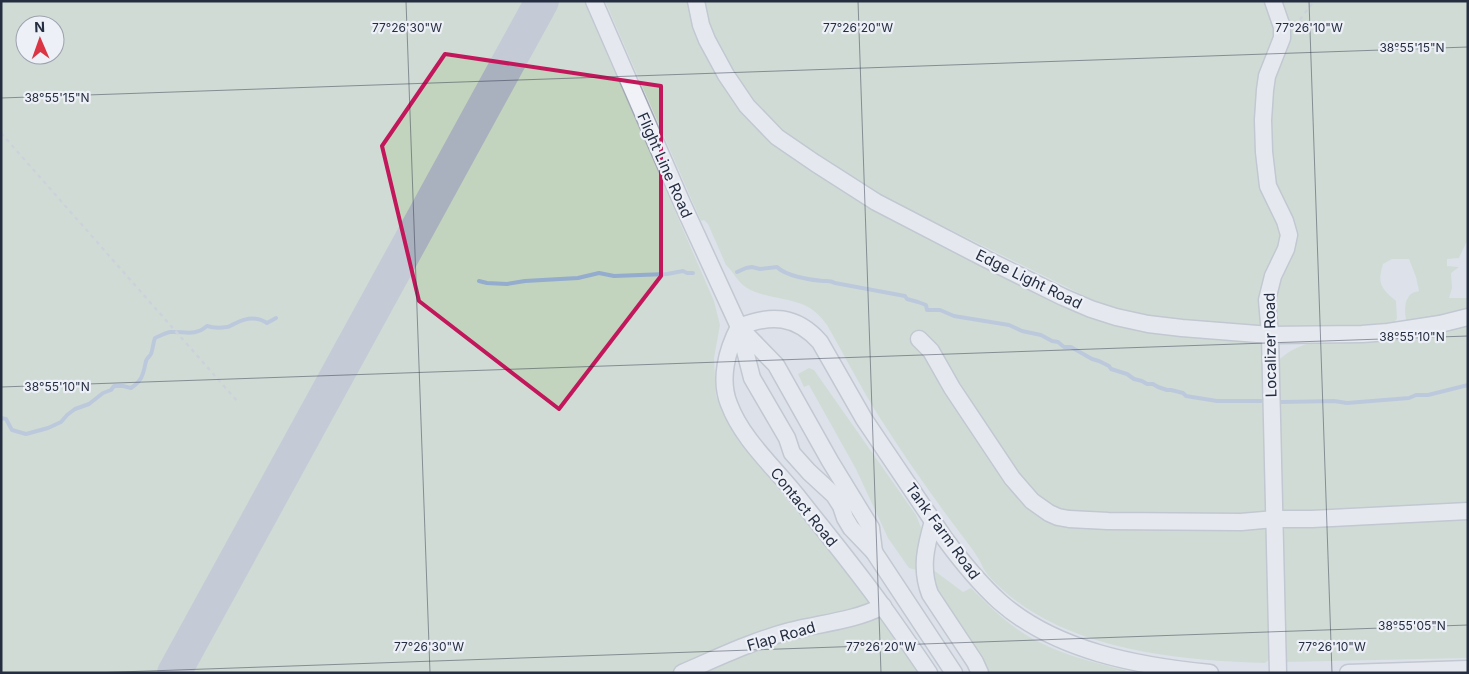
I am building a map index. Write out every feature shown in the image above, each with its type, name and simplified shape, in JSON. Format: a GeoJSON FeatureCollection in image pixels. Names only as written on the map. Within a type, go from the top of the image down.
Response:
{"type":"FeatureCollection","features":[{"type":"Feature","properties":{"kind":"lane","name":"Flight Line Road"},"geometry":{"type":"LineString","coordinates":[[594,1],[678,195],[739,327],[752,378],[787,438],[792,453],[834,495],[852,528],[874,552],[954,673]]}},
{"type":"Feature","properties":{"kind":"lane","name":"Edge Light Road"},"geometry":{"type":"LineString","coordinates":[[696,1],[701,25],[707,40],[726,75],[747,106],[777,137],[876,202],[1090,309],[1148,324],[1270,335],[1388,332],[1468,317]]}},
{"type":"Feature","properties":{"kind":"lane","name":"Localizer Road"},"geometry":{"type":"LineString","coordinates":[[1273,1],[1282,27],[1280,43],[1267,76],[1263,120],[1264,152],[1268,186],[1285,221],[1289,235],[1286,249],[1270,284],[1267,300],[1270,335],[1278,673]]}},
{"type":"Feature","properties":{"kind":"lane","name":"Tank Farm Road"},"geometry":{"type":"LineString","coordinates":[[739,327],[756,321],[782,319],[798,324],[820,342],[864,419],[958,556],[986,588],[1016,614],[1047,634],[1096,652],[1158,666],[1210,673]]}},
{"type":"Feature","properties":{"kind":"lane","name":"Flight Line Road"},"geometry":{"type":"LineString","coordinates":[[739,327],[776,365],[830,461],[871,528],[874,552]]}},
{"type":"Feature","properties":{"kind":"lane","name":"Contact Road"},"geometry":{"type":"LineString","coordinates":[[739,327],[729,350],[725,376],[728,402],[740,426],[883,606],[929,673]]}},
{"type":"Feature","properties":{"kind":"lane"},"geometry":{"type":"LineString","coordinates":[[919,339],[931,351],[952,388],[1000,462],[1032,501],[1049,513],[1069,519],[1108,521],[1241,522],[1468,511]]}},
{"type":"Feature","properties":{"kind":"lane"},"geometry":{"type":"LineString","coordinates":[[933,521],[925,553],[924,576],[930,594],[975,662],[980,673]]}},
{"type":"Feature","properties":{"kind":"lane","name":"Flap Road"},"geometry":{"type":"LineString","coordinates":[[682,673],[768,637],[858,616],[883,606]]}},
{"type":"Feature","properties":{"kind":"lane"},"geometry":{"type":"LineString","coordinates":[[1348,673],[1468,669]]}},
{"type":"Feature","properties":{"kind":"path"},"geometry":{"type":"LineString","coordinates":[[1280,43],[1314,1]]}},
{"type":"Feature","properties":{"kind":"path"},"geometry":{"type":"LineString","coordinates":[[1,133],[238,402]]}},
{"type":"Feature","properties":{"kind":"highlighted area"},"geometry":{"type":"Polygon","coordinates":[[[445,54],[661,86],[661,276],[559,409],[419,301],[382,146],[445,54]]]}},
{"type":"Feature","properties":{"kind":"green space"},"geometry":{"type":"Polygon","coordinates":[[[1,1],[584,1],[714,301],[720,325],[714,358],[716,396],[738,440],[860,588],[921,673],[1,673],[1,1]]]}},
{"type":"Feature","properties":{"kind":"green space"},"geometry":{"type":"Polygon","coordinates":[[[605,1],[689,1],[751,119],[1046,294],[1260,341],[1263,344],[1270,506],[1266,515],[1047,517],[1270,522],[1270,659],[1265,663],[1206,660],[1144,652],[1114,645],[1057,625],[1025,607],[994,582],[985,571],[974,551],[889,433],[822,319],[804,305],[760,294],[747,288],[726,265],[708,224],[704,220],[701,221],[605,1]]]}},
{"type":"Feature","properties":{"kind":"green space"},"geometry":{"type":"Polygon","coordinates":[[[702,1],[1270,1],[1278,20],[1259,100],[1283,223],[1264,329],[1183,322],[1117,312],[856,183],[772,124],[720,54],[704,16],[702,1]]]}},
{"type":"Feature","properties":{"kind":"green space"},"geometry":{"type":"Polygon","coordinates":[[[1277,1],[1468,1],[1468,239],[1459,258],[1447,259],[1447,266],[1459,267],[1451,273],[1452,288],[1449,298],[1468,298],[1468,311],[1408,323],[1405,307],[1410,295],[1419,291],[1416,277],[1409,259],[1392,259],[1383,264],[1380,276],[1384,289],[1396,301],[1397,319],[1391,325],[1278,329],[1271,318],[1270,296],[1289,247],[1269,176],[1272,69],[1277,1]]]}},
{"type":"Feature","properties":{"kind":"green space"},"geometry":{"type":"Polygon","coordinates":[[[1468,321],[1468,507],[1296,516],[1281,511],[1276,363],[1292,350],[1324,340],[1468,321]]]}},
{"type":"Feature","properties":{"kind":"green space"},"geometry":{"type":"Polygon","coordinates":[[[809,368],[814,370],[916,515],[924,535],[919,567],[916,570],[909,568],[888,538],[856,469],[809,385],[804,387],[798,374],[809,368]]]}},
{"type":"Feature","properties":{"kind":"green space"},"geometry":{"type":"Polygon","coordinates":[[[1468,514],[1468,658],[1285,662],[1277,522],[1468,514]]]}},
{"type":"Feature","properties":{"kind":"green space"},"geometry":{"type":"Polygon","coordinates":[[[932,569],[963,592],[971,588],[1007,621],[1033,639],[1076,657],[1136,673],[985,673],[935,592],[932,569]]]}},
{"type":"Feature","properties":{"kind":"waterway"},"geometry":{"type":"LineString","coordinates":[[737,272],[752,267],[760,269],[777,267],[786,273],[805,279],[830,281],[905,296],[907,299],[926,305],[927,310],[940,310],[954,316],[1009,325],[1022,331],[1041,335],[1058,342],[1064,347],[1071,347],[1109,366],[1111,369],[1127,374],[1134,379],[1167,390],[1183,393],[1186,396],[1217,401],[1261,401]]}},
{"type":"Feature","properties":{"kind":"waterway"},"geometry":{"type":"LineString","coordinates":[[479,281],[507,284],[578,278],[599,273],[614,276],[667,274],[683,271],[693,273]]}},
{"type":"Feature","properties":{"kind":"waterway"},"geometry":{"type":"LineString","coordinates":[[1,418],[6,419],[12,430],[26,434],[48,428],[61,422],[75,409],[89,404],[114,386],[131,388],[135,385],[142,376],[147,358],[152,352],[155,338],[170,332],[194,332],[207,326],[217,328],[228,327],[247,319],[259,319],[267,323],[276,318]]}},
{"type":"Feature","properties":{"kind":"waterway"},"geometry":{"type":"LineString","coordinates":[[1281,402],[1334,401],[1347,403],[1409,398],[1468,385]]}},
{"type":"Feature","properties":{"kind":"taxiway"},"geometry":{"type":"LineString","coordinates":[[174,673],[542,1]]}}]}
